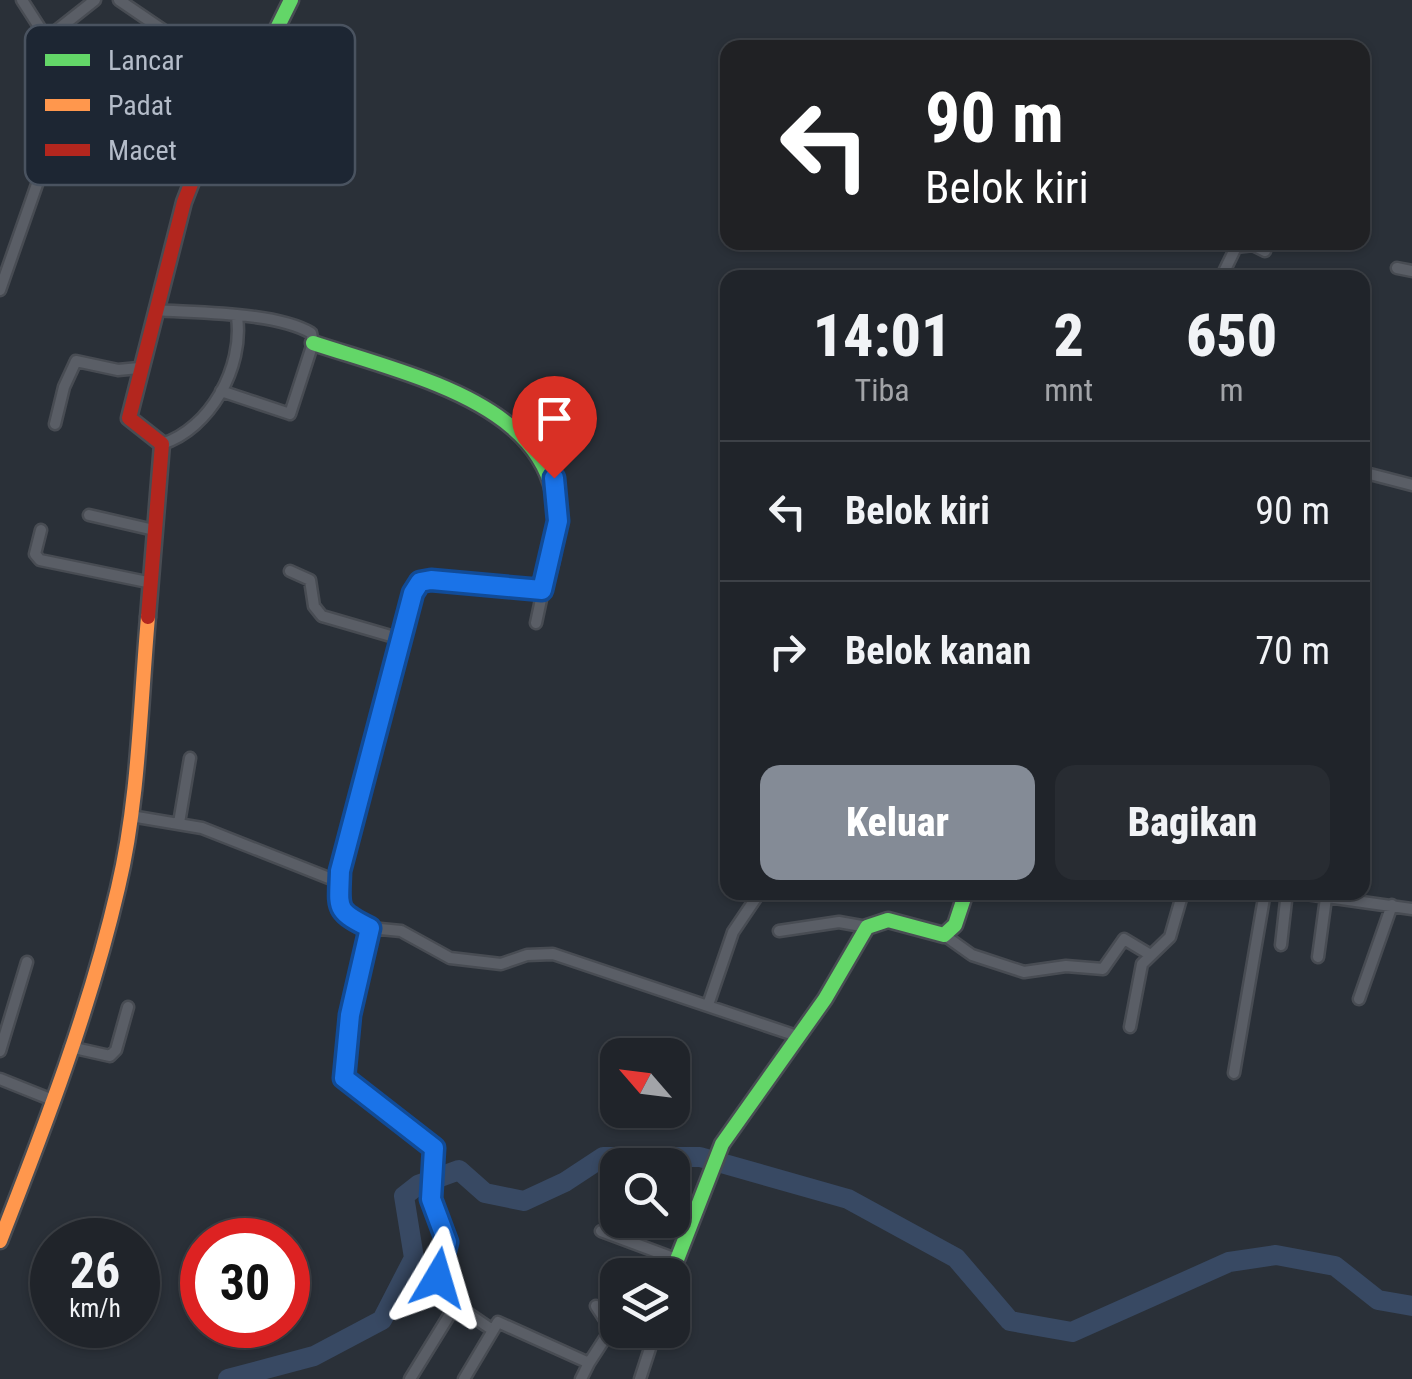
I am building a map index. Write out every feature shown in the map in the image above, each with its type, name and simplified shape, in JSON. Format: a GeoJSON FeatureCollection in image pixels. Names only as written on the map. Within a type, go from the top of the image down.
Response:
{"type":"FeatureCollection","features":[{"type":"Feature","properties":{"kind":"street"},"geometry":{"type":"LineString","coordinates":[[22,0],[38,25]]}},
{"type":"Feature","properties":{"kind":"street"},"geometry":{"type":"LineString","coordinates":[[63,25],[95,0]]}},
{"type":"Feature","properties":{"kind":"street"},"geometry":{"type":"LineString","coordinates":[[119,0],[156,25]]}},
{"type":"Feature","properties":{"kind":"street"},"geometry":{"type":"LineString","coordinates":[[279,25],[291,0]]}},
{"type":"Feature","properties":{"kind":"street"},"geometry":{"type":"LineString","coordinates":[[0,290],[37,185]]}},
{"type":"Feature","properties":{"kind":"street"},"geometry":{"type":"LineString","coordinates":[[162,444],[129,418],[174,235],[192,185]]}},
{"type":"Feature","properties":{"kind":"street"},"geometry":{"type":"LineString","coordinates":[[1260,250],[1264,251]]}},
{"type":"Feature","properties":{"kind":"street"},"geometry":{"type":"LineString","coordinates":[[1396,268],[1412,271]]}},
{"type":"Feature","properties":{"kind":"street"},"geometry":{"type":"LineString","coordinates":[[155,310],[237,317],[300,327],[311,333],[314,343],[290,414],[221,390]]}},
{"type":"Feature","properties":{"kind":"street"},"geometry":{"type":"LineString","coordinates":[[162,444],[177,439],[198,423],[221,390],[236,348],[237,317]]}},
{"type":"Feature","properties":{"kind":"street"},"geometry":{"type":"LineString","coordinates":[[314,343],[487,404],[540,450],[554,478],[558,521],[536,622]]}},
{"type":"Feature","properties":{"kind":"street"},"geometry":{"type":"LineString","coordinates":[[56,424],[64,387],[76,361],[118,370],[139,368]]}},
{"type":"Feature","properties":{"kind":"street"},"geometry":{"type":"LineString","coordinates":[[0,1240],[55,1101],[113,907],[131,816],[162,444]]}},
{"type":"Feature","properties":{"kind":"street"},"geometry":{"type":"LineString","coordinates":[[1370,474],[1412,485]]}},
{"type":"Feature","properties":{"kind":"street"},"geometry":{"type":"LineString","coordinates":[[89,515],[154,530]]}},
{"type":"Feature","properties":{"kind":"street"},"geometry":{"type":"LineString","coordinates":[[41,530],[36,554],[40,560],[152,583]]}},
{"type":"Feature","properties":{"kind":"street"},"geometry":{"type":"LineString","coordinates":[[290,571],[310,580],[314,606],[322,616],[401,639]]}},
{"type":"Feature","properties":{"kind":"street"},"geometry":{"type":"LineString","coordinates":[[542,590],[452,580],[420,582],[401,639],[339,882],[338,907],[344,915],[370,928],[401,931],[463,962],[501,964],[527,955],[554,954],[798,1036]]}},
{"type":"Feature","properties":{"kind":"street"},"geometry":{"type":"LineString","coordinates":[[178,823],[190,758]]}},
{"type":"Feature","properties":{"kind":"street"},"geometry":{"type":"LineString","coordinates":[[131,816],[178,823],[237,840],[339,882]]}},
{"type":"Feature","properties":{"kind":"street"},"geometry":{"type":"LineString","coordinates":[[708,1006],[733,932],[755,900]]}},
{"type":"Feature","properties":{"kind":"street"},"geometry":{"type":"LineString","coordinates":[[944,935],[955,925],[963,900]]}},
{"type":"Feature","properties":{"kind":"street"},"geometry":{"type":"LineString","coordinates":[[1130,1026],[1139,973],[1149,954],[1170,937],[1181,900]]}},
{"type":"Feature","properties":{"kind":"street"},"geometry":{"type":"LineString","coordinates":[[1234,1073],[1264,900]]}},
{"type":"Feature","properties":{"kind":"street"},"geometry":{"type":"LineString","coordinates":[[1281,945],[1289,900]]}},
{"type":"Feature","properties":{"kind":"street"},"geometry":{"type":"LineString","coordinates":[[1318,957],[1326,900]]}},
{"type":"Feature","properties":{"kind":"street"},"geometry":{"type":"LineString","coordinates":[[1345,900],[1412,910]]}},
{"type":"Feature","properties":{"kind":"street"},"geometry":{"type":"LineString","coordinates":[[1359,1000],[1392,905]]}},
{"type":"Feature","properties":{"kind":"street"},"geometry":{"type":"LineString","coordinates":[[779,931],[838,922],[866,927],[888,920],[944,935],[972,955],[1024,972],[1066,966],[1102,969],[1124,940],[1149,954]]}},
{"type":"Feature","properties":{"kind":"street"},"geometry":{"type":"LineString","coordinates":[[676,1258],[722,1144],[825,999],[866,927]]}},
{"type":"Feature","properties":{"kind":"street"},"geometry":{"type":"LineString","coordinates":[[370,928],[350,1015],[344,1078],[434,1148],[431,1182],[435,1216],[447,1242],[438,1292],[491,1330]]}},
{"type":"Feature","properties":{"kind":"street"},"geometry":{"type":"LineString","coordinates":[[0,1050],[27,962]]}},
{"type":"Feature","properties":{"kind":"street"},"geometry":{"type":"LineString","coordinates":[[70,1047],[110,1056],[116,1050],[128,1006]]}},
{"type":"Feature","properties":{"kind":"street"},"geometry":{"type":"LineString","coordinates":[[0,1079],[55,1101]]}},
{"type":"Feature","properties":{"kind":"street"},"geometry":{"type":"LineString","coordinates":[[620,1238],[673,1258]]}},
{"type":"Feature","properties":{"kind":"street"},"geometry":{"type":"LineString","coordinates":[[410,1379],[454,1306]]}},
{"type":"Feature","properties":{"kind":"street"},"geometry":{"type":"LineString","coordinates":[[581,1379],[611,1328],[596,1306]]}},
{"type":"Feature","properties":{"kind":"street"},"geometry":{"type":"LineString","coordinates":[[464,1379],[491,1330],[504,1322],[589,1364]]}},
{"type":"Feature","properties":{"kind":"street"},"geometry":{"type":"LineString","coordinates":[[640,1379],[650,1348]]}},
{"type":"Feature","properties":{"kind":"waterway"},"geometry":{"type":"LineString","coordinates":[[228,1379],[314,1356],[382,1320],[414,1258],[404,1196],[418,1185],[459,1170],[485,1193],[524,1201],[565,1182],[603,1157],[700,1157],[848,1199],[956,1258],[1010,1321],[1072,1332],[1229,1262],[1276,1255],[1335,1266],[1378,1300],[1412,1306]]}},
{"type":"Feature","properties":{"kind":"traffic: fast"},"geometry":{"type":"LineString","coordinates":[[279,25],[291,0]]}},
{"type":"Feature","properties":{"kind":"traffic: fast"},"geometry":{"type":"LineString","coordinates":[[313,343],[410,374],[457,393],[498,417],[530,446],[551,484],[556,531],[543,590],[431,579],[420,582],[413,593],[339,882]]}},
{"type":"Feature","properties":{"kind":"traffic: fast"},"geometry":{"type":"LineString","coordinates":[[678,1258],[722,1144],[825,999],[867,927],[888,920],[944,935],[955,925],[963,900]]}},
{"type":"Feature","properties":{"kind":"traffic: slow"},"geometry":{"type":"LineString","coordinates":[[0,1241],[80,1023],[118,888],[135,787],[148,617]]}},
{"type":"Feature","properties":{"kind":"traffic: jam"},"geometry":{"type":"LineString","coordinates":[[148,617],[162,444],[129,418],[191,185]]}},
{"type":"Feature","properties":{"kind":"route"},"geometry":{"type":"LineString","coordinates":[[438,1278],[447,1242],[431,1199],[434,1148],[344,1078],[350,1015],[370,928],[344,915],[338,907],[340,871],[413,593],[420,582],[431,580],[542,590],[558,521],[554,478]]}}]}
